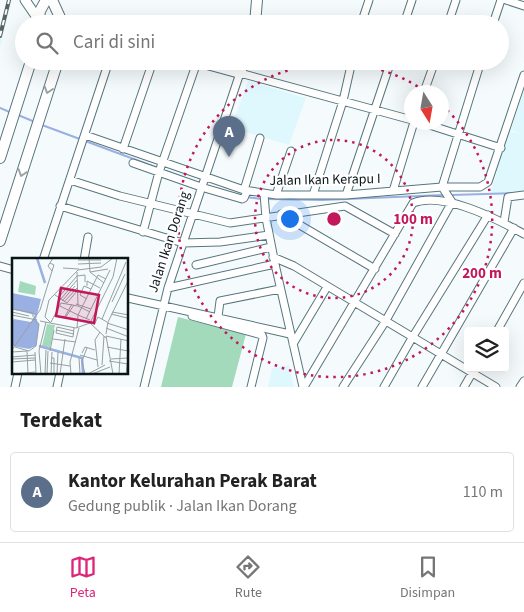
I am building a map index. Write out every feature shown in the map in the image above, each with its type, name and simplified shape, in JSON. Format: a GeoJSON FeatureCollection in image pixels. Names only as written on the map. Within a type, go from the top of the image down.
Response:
{"type":"FeatureCollection","features":[{"type":"Feature","properties":{"kind":"highway"},"geometry":{"type":"LineString","coordinates":[[40,15],[46,0]]}},
{"type":"Feature","properties":{"kind":"highway"},"geometry":{"type":"LineString","coordinates":[[52,0],[59,15]]}},
{"type":"Feature","properties":{"kind":"highway"},"geometry":{"type":"LineString","coordinates":[[256,15],[257,0]]}},
{"type":"Feature","properties":{"kind":"highway"},"geometry":{"type":"LineString","coordinates":[[0,158],[27,70]]}},
{"type":"Feature","properties":{"kind":"highway"},"geometry":{"type":"LineString","coordinates":[[0,241],[55,70]]}},
{"type":"Feature","properties":{"kind":"highway"},"geometry":{"type":"LineString","coordinates":[[229,70],[240,73]]}},
{"type":"Feature","properties":{"kind":"main road"},"geometry":{"type":"LineString","coordinates":[[25,0],[34,15]]}},
{"type":"Feature","properties":{"kind":"street"},"geometry":{"type":"LineString","coordinates":[[364,15],[369,0]]}},
{"type":"Feature","properties":{"kind":"street"},"geometry":{"type":"LineString","coordinates":[[407,15],[412,0]]}},
{"type":"Feature","properties":{"kind":"street"},"geometry":{"type":"LineString","coordinates":[[451,15],[456,0]]}},
{"type":"Feature","properties":{"kind":"street"},"geometry":{"type":"LineString","coordinates":[[496,15],[501,0]]}},
{"type":"Feature","properties":{"kind":"street"},"geometry":{"type":"LineString","coordinates":[[506,0],[524,6]]}},
{"type":"Feature","properties":{"kind":"street"},"geometry":{"type":"LineString","coordinates":[[44,258],[106,70]]}},
{"type":"Feature","properties":{"kind":"street"},"geometry":{"type":"LineString","coordinates":[[123,149],[150,70]]}},
{"type":"Feature","properties":{"kind":"street"},"geometry":{"type":"LineString","coordinates":[[143,232],[161,167],[194,70]]}},
{"type":"Feature","properties":{"kind":"street"},"geometry":{"type":"LineString","coordinates":[[313,195],[343,101],[350,70]]}},
{"type":"Feature","properties":{"kind":"street"},"geometry":{"type":"LineString","coordinates":[[346,195],[388,70]]}},
{"type":"Feature","properties":{"kind":"street"},"geometry":{"type":"LineString","coordinates":[[426,85],[432,70]]}},
{"type":"Feature","properties":{"kind":"street"},"geometry":{"type":"LineString","coordinates":[[450,200],[442,188],[478,70]]}},
{"type":"Feature","properties":{"kind":"street"},"geometry":{"type":"LineString","coordinates":[[240,73],[404,118]]}},
{"type":"Feature","properties":{"kind":"street","name":"Jalan Ikan Dorang"},"geometry":{"type":"LineString","coordinates":[[144,387],[168,288],[240,73]]}},
{"type":"Feature","properties":{"kind":"street"},"geometry":{"type":"LineString","coordinates":[[445,130],[501,148],[524,75]]}},
{"type":"Feature","properties":{"kind":"street"},"geometry":{"type":"LineString","coordinates":[[393,191],[412,130]]}},
{"type":"Feature","properties":{"kind":"street","name":"Jalan Ikan Kerapu I"},"geometry":{"type":"LineString","coordinates":[[84,138],[123,149],[161,167],[203,182],[245,190],[264,196],[346,195],[485,186],[501,148]]}},
{"type":"Feature","properties":{"kind":"street"},"geometry":{"type":"LineString","coordinates":[[133,162],[161,167],[243,199],[260,138]]}},
{"type":"Feature","properties":{"kind":"street"},"geometry":{"type":"LineString","coordinates":[[276,195],[291,151]]}},
{"type":"Feature","properties":{"kind":"street"},"geometry":{"type":"LineString","coordinates":[[70,180],[120,196],[230,223],[345,206],[395,234]]}},
{"type":"Feature","properties":{"kind":"street"},"geometry":{"type":"LineString","coordinates":[[504,222],[508,198],[524,195]]}},
{"type":"Feature","properties":{"kind":"street"},"geometry":{"type":"LineString","coordinates":[[264,196],[271,247],[304,387]]}},
{"type":"Feature","properties":{"kind":"street"},"geometry":{"type":"LineString","coordinates":[[343,387],[385,322],[450,200]]}},
{"type":"Feature","properties":{"kind":"street"},"geometry":{"type":"LineString","coordinates":[[304,387],[414,204],[450,200],[504,222],[524,234]]}},
{"type":"Feature","properties":{"kind":"street"},"geometry":{"type":"LineString","coordinates":[[60,206],[183,243],[215,243],[269,235]]}},
{"type":"Feature","properties":{"kind":"street"},"geometry":{"type":"LineString","coordinates":[[281,214],[375,269]]}},
{"type":"Feature","properties":{"kind":"street"},"geometry":{"type":"LineString","coordinates":[[384,387],[488,215]]}},
{"type":"Feature","properties":{"kind":"street"},"geometry":{"type":"LineString","coordinates":[[422,387],[514,228]]}},
{"type":"Feature","properties":{"kind":"street"},"geometry":{"type":"LineString","coordinates":[[84,258],[88,237]]}},
{"type":"Feature","properties":{"kind":"street"},"geometry":{"type":"LineString","coordinates":[[196,265],[271,247]]}},
{"type":"Feature","properties":{"kind":"street"},"geometry":{"type":"LineString","coordinates":[[168,288],[274,261],[294,266],[412,338],[464,366]]}},
{"type":"Feature","properties":{"kind":"street"},"geometry":{"type":"LineString","coordinates":[[498,327],[524,283]]}},
{"type":"Feature","properties":{"kind":"street"},"geometry":{"type":"LineString","coordinates":[[293,344],[327,287]]}},
{"type":"Feature","properties":{"kind":"street"},"geometry":{"type":"LineString","coordinates":[[218,317],[220,301],[280,289]]}},
{"type":"Feature","properties":{"kind":"street"},"geometry":{"type":"LineString","coordinates":[[129,298],[262,335],[264,338],[251,387]]}},
{"type":"Feature","properties":{"kind":"street"},"geometry":{"type":"LineString","coordinates":[[163,307],[218,317],[290,334]]}},
{"type":"Feature","properties":{"kind":"street"},"geometry":{"type":"LineString","coordinates":[[464,387],[472,372]]}},
{"type":"Feature","properties":{"kind":"street"},"geometry":{"type":"LineString","coordinates":[[474,372],[496,387]]}},
{"type":"Feature","properties":{"kind":"street"},"geometry":{"type":"LineString","coordinates":[[15,387],[18,374]]}},
{"type":"Feature","properties":{"kind":"street"},"geometry":{"type":"LineString","coordinates":[[57,387],[60,374]]}},
{"type":"Feature","properties":{"kind":"street"},"geometry":{"type":"LineString","coordinates":[[520,387],[524,381]]}},
{"type":"Feature","properties":{"kind":"shaded area"},"geometry":{"type":"Polygon","coordinates":[[[7,0],[12,0],[0,48],[0,27],[7,0]]]}},
{"type":"Feature","properties":{"kind":"shaded area"},"geometry":{"type":"Polygon","coordinates":[[[248,81],[306,98],[289,145],[231,128],[248,81]]]}},
{"type":"Feature","properties":{"kind":"shaded area"},"geometry":{"type":"Polygon","coordinates":[[[524,88],[524,135],[511,130],[524,88]]]}},
{"type":"Feature","properties":{"kind":"shaded area"},"geometry":{"type":"Polygon","coordinates":[[[509,131],[524,135],[524,192],[490,193],[497,172],[495,171],[509,131]]]}},
{"type":"Feature","properties":{"kind":"shaded area"},"geometry":{"type":"Polygon","coordinates":[[[289,365],[294,387],[268,387],[272,368],[289,365]]]}},
{"type":"Feature","properties":{"kind":"green space"},"geometry":{"type":"Polygon","coordinates":[[[178,317],[246,334],[232,387],[161,387],[178,317]]]}},
{"type":"Feature","properties":{"kind":"waterway"},"geometry":{"type":"LineString","coordinates":[[0,108],[12,113]]}},
{"type":"Feature","properties":{"kind":"waterway"},"geometry":{"type":"LineString","coordinates":[[18,115],[35,122]]}},
{"type":"Feature","properties":{"kind":"waterway"},"geometry":{"type":"LineString","coordinates":[[42,125],[185,178]]}},
{"type":"Feature","properties":{"kind":"waterway"},"geometry":{"type":"LineString","coordinates":[[451,195],[516,193]]}},
{"type":"Feature","properties":{"kind":"waterway"},"geometry":{"type":"LineString","coordinates":[[266,199],[322,200],[444,195]]}},
{"type":"Feature","properties":{"kind":"waterway"},"geometry":{"type":"LineString","coordinates":[[246,197],[261,199]]}},
{"type":"Feature","properties":{"kind":"railway"},"geometry":{"type":"LineString","coordinates":[[0,36],[9,0]]}},
{"type":"Feature","properties":{"kind":"place","name":"Kantor Kelurahan Perak Barat"},"geometry":{"type":"Point","coordinates":[229,157]}}]}
